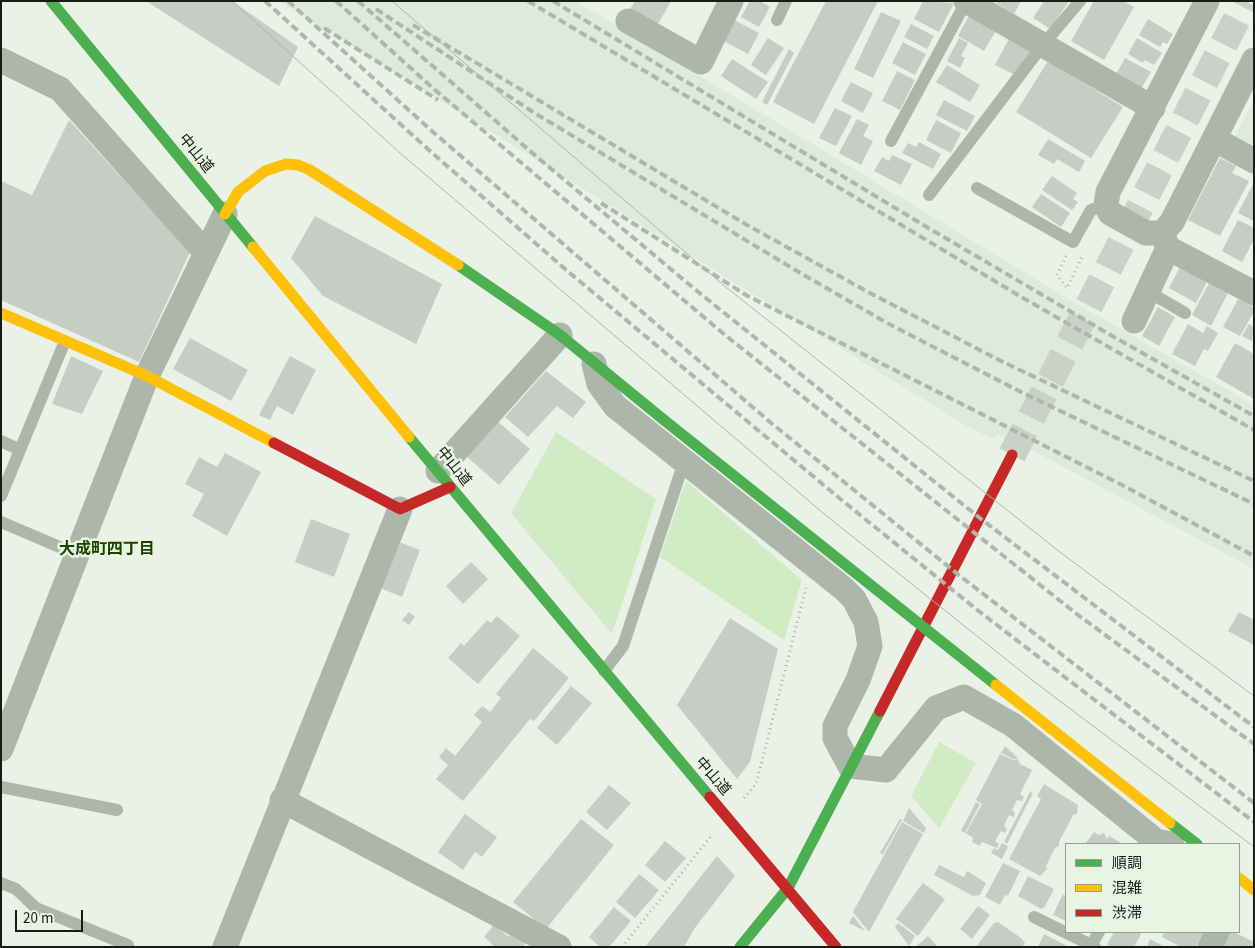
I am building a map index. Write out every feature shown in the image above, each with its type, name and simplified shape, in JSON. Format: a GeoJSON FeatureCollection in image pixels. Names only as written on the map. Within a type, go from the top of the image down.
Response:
{"type":"FeatureCollection","features":[{"type":"Feature","properties":{"kind":"main road","name":"中山道"},"geometry":{"type":"LineString","coordinates":[[51,1],[444,479],[836,947]]}},
{"type":"Feature","properties":{"kind":"main road"},"geometry":{"type":"LineString","coordinates":[[225,214],[238,192],[253,178],[276,166],[298,166],[310,170],[481,280],[560,335],[664,420],[1163,838],[1191,843]]}},
{"type":"Feature","properties":{"kind":"main road"},"geometry":{"type":"LineString","coordinates":[[1,313],[147,376],[400,508],[444,479]]}},
{"type":"Feature","properties":{"kind":"main road"},"geometry":{"type":"LineString","coordinates":[[740,947],[788,888],[1012,456]]}},
{"type":"Feature","properties":{"kind":"street"},"geometry":{"type":"LineString","coordinates":[[628,21],[701,62],[731,1]]}},
{"type":"Feature","properties":{"kind":"street"},"geometry":{"type":"LineString","coordinates":[[1207,1],[1108,192],[1106,205],[1110,213],[1146,233],[1165,240],[1254,292]]}},
{"type":"Feature","properties":{"kind":"street"},"geometry":{"type":"LineString","coordinates":[[976,4],[1042,46],[1153,108]]}},
{"type":"Feature","properties":{"kind":"street"},"geometry":{"type":"LineString","coordinates":[[1,60],[60,90],[206,253]]}},
{"type":"Feature","properties":{"kind":"street"},"geometry":{"type":"LineString","coordinates":[[1134,321],[1149,292],[1172,222],[1254,60]]}},
{"type":"Feature","properties":{"kind":"street"},"geometry":{"type":"LineString","coordinates":[[1214,139],[1254,162]]}},
{"type":"Feature","properties":{"kind":"street"},"geometry":{"type":"LineString","coordinates":[[1,748],[147,376],[225,214]]}},
{"type":"Feature","properties":{"kind":"street"},"geometry":{"type":"LineString","coordinates":[[444,479],[560,335]]}},
{"type":"Feature","properties":{"kind":"street"},"geometry":{"type":"LineString","coordinates":[[594,364],[599,384],[615,406],[812,563],[854,599],[861,610],[869,634],[870,646],[865,662],[835,726],[835,738],[850,766],[886,770],[936,708],[964,697],[1013,725],[1163,838]]}},
{"type":"Feature","properties":{"kind":"street"},"geometry":{"type":"LineString","coordinates":[[225,947],[400,508]]}},
{"type":"Feature","properties":{"kind":"street"},"geometry":{"type":"LineString","coordinates":[[282,800],[549,945]]}},
{"type":"Feature","properties":{"kind":"street"},"geometry":{"type":"LineString","coordinates":[[1210,947],[1217,933]]}},
{"type":"Feature","properties":{"kind":"lane"},"geometry":{"type":"LineString","coordinates":[[778,20],[786,1]]}},
{"type":"Feature","properties":{"kind":"lane"},"geometry":{"type":"LineString","coordinates":[[929,195],[1042,46],[1080,1]]}},
{"type":"Feature","properties":{"kind":"lane"},"geometry":{"type":"LineString","coordinates":[[891,141],[976,4]]}},
{"type":"Feature","properties":{"kind":"lane"},"geometry":{"type":"LineString","coordinates":[[977,188],[1073,242],[1092,210],[1106,205]]}},
{"type":"Feature","properties":{"kind":"lane"},"geometry":{"type":"LineString","coordinates":[[1149,292],[1186,312]]}},
{"type":"Feature","properties":{"kind":"lane"},"geometry":{"type":"LineString","coordinates":[[1,496],[65,341]]}},
{"type":"Feature","properties":{"kind":"lane"},"geometry":{"type":"LineString","coordinates":[[1,442],[20,450]]}},
{"type":"Feature","properties":{"kind":"lane"},"geometry":{"type":"LineString","coordinates":[[604,671],[623,646],[684,462]]}},
{"type":"Feature","properties":{"kind":"lane"},"geometry":{"type":"LineString","coordinates":[[1,522],[76,554]]}},
{"type":"Feature","properties":{"kind":"lane"},"geometry":{"type":"LineString","coordinates":[[1,787],[117,810]]}},
{"type":"Feature","properties":{"kind":"lane"},"geometry":{"type":"LineString","coordinates":[[1,883],[16,889],[36,908],[128,945]]}},
{"type":"Feature","properties":{"kind":"lane"},"geometry":{"type":"LineString","coordinates":[[1034,917],[1065,932]]}},
{"type":"Feature","properties":{"kind":"lane"},"geometry":{"type":"LineString","coordinates":[[1067,933],[1093,946],[1099,933]]}},
{"type":"Feature","properties":{"kind":"path"},"geometry":{"type":"LineString","coordinates":[[1071,280],[1067,288],[1057,274],[1073,242]]}},
{"type":"Feature","properties":{"kind":"path"},"geometry":{"type":"LineString","coordinates":[[622,947],[726,817],[756,784],[812,563]]}},
{"type":"Feature","properties":{"kind":"shaded area"},"geometry":{"type":"Polygon","coordinates":[[[279,1],[576,1],[1067,298],[1254,405],[1254,569],[1041,455],[998,434],[993,439],[963,424],[279,1]]]}},
{"type":"Feature","properties":{"kind":"shaded area"},"geometry":{"type":"Polygon","coordinates":[[[1254,100],[1254,152],[1233,140],[1254,100]]]}},
{"type":"Feature","properties":{"kind":"green space"},"geometry":{"type":"Polygon","coordinates":[[[556,432],[656,499],[612,634],[511,513],[556,432]]]}},
{"type":"Feature","properties":{"kind":"green space"},"geometry":{"type":"Polygon","coordinates":[[[686,481],[802,580],[784,640],[660,557],[686,481]]]}},
{"type":"Feature","properties":{"kind":"green space"},"geometry":{"type":"Polygon","coordinates":[[[939,742],[976,763],[939,828],[911,796],[939,742]]]}},
{"type":"Feature","properties":{"kind":"building"},"geometry":{"type":"Polygon","coordinates":[[[146,1],[232,1],[298,47],[279,86],[146,1]]]}},
{"type":"Feature","properties":{"kind":"building"},"geometry":{"type":"Polygon","coordinates":[[[635,1],[671,1],[657,26],[629,11],[635,1]]]}},
{"type":"Feature","properties":{"kind":"building"},"geometry":{"type":"Polygon","coordinates":[[[750,1],[760,1],[770,7],[759,27],[741,17],[750,1]]]}},
{"type":"Feature","properties":{"kind":"building"},"geometry":{"type":"Polygon","coordinates":[[[826,1],[878,1],[814,124],[773,102],[826,1]]]}},
{"type":"Feature","properties":{"kind":"building"},"geometry":{"type":"Polygon","coordinates":[[[923,1],[954,3],[939,32],[914,19],[923,1]]]}},
{"type":"Feature","properties":{"kind":"building"},"geometry":{"type":"Polygon","coordinates":[[[998,1],[1021,1],[1014,14],[996,3],[998,1]]]}},
{"type":"Feature","properties":{"kind":"building"},"geometry":{"type":"Polygon","coordinates":[[[1044,1],[1069,1],[1050,29],[1033,18],[1044,1]]]}},
{"type":"Feature","properties":{"kind":"building"},"geometry":{"type":"Polygon","coordinates":[[[1094,1],[1123,1],[1134,7],[1104,60],[1071,41],[1094,1]]]}},
{"type":"Feature","properties":{"kind":"building"},"geometry":{"type":"Polygon","coordinates":[[[881,12],[901,21],[873,78],[854,69],[881,12]]]}},
{"type":"Feature","properties":{"kind":"building"},"geometry":{"type":"Polygon","coordinates":[[[970,14],[997,29],[984,51],[958,36],[970,14]]]}},
{"type":"Feature","properties":{"kind":"building"},"geometry":{"type":"Polygon","coordinates":[[[1148,19],[1173,34],[1167,44],[1163,42],[1160,47],[1139,35],[1148,19]]]}},
{"type":"Feature","properties":{"kind":"building"},"geometry":{"type":"Polygon","coordinates":[[[734,20],[759,33],[748,54],[722,40],[734,20]]]}},
{"type":"Feature","properties":{"kind":"building"},"geometry":{"type":"Polygon","coordinates":[[[911,24],[934,36],[927,49],[904,37],[911,24]]]}},
{"type":"Feature","properties":{"kind":"building"},"geometry":{"type":"Polygon","coordinates":[[[1010,37],[1033,51],[1015,75],[995,65],[1010,37]]]}},
{"type":"Feature","properties":{"kind":"building"},"geometry":{"type":"Polygon","coordinates":[[[768,38],[784,48],[766,75],[751,65],[768,38]]]}},
{"type":"Feature","properties":{"kind":"building"},"geometry":{"type":"Polygon","coordinates":[[[959,38],[968,43],[961,56],[965,58],[960,68],[947,61],[959,38]]]}},
{"type":"Feature","properties":{"kind":"building"},"geometry":{"type":"Polygon","coordinates":[[[1137,38],[1162,53],[1154,65],[1145,60],[1143,63],[1128,54],[1137,38]]]}},
{"type":"Feature","properties":{"kind":"building"},"geometry":{"type":"Polygon","coordinates":[[[903,42],[926,54],[915,75],[892,63],[903,42]]]}},
{"type":"Feature","properties":{"kind":"building"},"geometry":{"type":"Polygon","coordinates":[[[789,49],[794,53],[767,105],[762,102],[789,49]]]}},
{"type":"Feature","properties":{"kind":"building"},"geometry":{"type":"Polygon","coordinates":[[[1125,58],[1151,72],[1141,89],[1116,74],[1125,58]]]}},
{"type":"Feature","properties":{"kind":"building"},"geometry":{"type":"Polygon","coordinates":[[[732,59],[768,82],[756,99],[721,76],[732,59]]]}},
{"type":"Feature","properties":{"kind":"building"},"geometry":{"type":"Polygon","coordinates":[[[1048,61],[1123,107],[1091,158],[1016,112],[1048,61]]]}},
{"type":"Feature","properties":{"kind":"building"},"geometry":{"type":"Polygon","coordinates":[[[947,65],[980,85],[970,102],[936,82],[947,65]]]}},
{"type":"Feature","properties":{"kind":"building"},"geometry":{"type":"Polygon","coordinates":[[[897,71],[915,80],[900,110],[882,101],[897,71]]]}},
{"type":"Feature","properties":{"kind":"building"},"geometry":{"type":"Polygon","coordinates":[[[851,82],[873,93],[863,113],[841,101],[851,82]]]}},
{"type":"Feature","properties":{"kind":"building"},"geometry":{"type":"Polygon","coordinates":[[[944,100],[975,116],[967,131],[936,115],[944,100]]]}},
{"type":"Feature","properties":{"kind":"building"},"geometry":{"type":"Polygon","coordinates":[[[835,108],[852,116],[836,146],[819,138],[835,108]]]}},
{"type":"Feature","properties":{"kind":"building"},"geometry":{"type":"Polygon","coordinates":[[[857,119],[869,125],[863,136],[873,141],[861,165],[839,153],[857,119]]]}},
{"type":"Feature","properties":{"kind":"building"},"geometry":{"type":"Polygon","coordinates":[[[69,120],[190,252],[139,362],[1,300],[1,181],[32,195],[69,120]]]}},
{"type":"Feature","properties":{"kind":"building"},"geometry":{"type":"Polygon","coordinates":[[[936,120],[961,133],[951,153],[926,140],[936,120]]]}},
{"type":"Feature","properties":{"kind":"building"},"geometry":{"type":"Polygon","coordinates":[[[1048,139],[1085,161],[1079,172],[1057,159],[1054,164],[1038,155],[1048,139]]]}},
{"type":"Feature","properties":{"kind":"building"},"geometry":{"type":"Polygon","coordinates":[[[919,142],[941,154],[933,169],[902,153],[908,143],[916,147],[919,142]]]}},
{"type":"Feature","properties":{"kind":"building"},"geometry":{"type":"Polygon","coordinates":[[[892,155],[912,164],[901,185],[874,171],[882,157],[889,161],[892,155]]]}},
{"type":"Feature","properties":{"kind":"building"},"geometry":{"type":"Polygon","coordinates":[[[1220,158],[1236,166],[1232,173],[1249,181],[1220,236],[1188,220],[1220,158]]]}},
{"type":"Feature","properties":{"kind":"building"},"geometry":{"type":"Polygon","coordinates":[[[1052,176],[1077,193],[1073,199],[1078,202],[1072,210],[1042,190],[1052,176]]]}},
{"type":"Feature","properties":{"kind":"building"},"geometry":{"type":"Polygon","coordinates":[[[1254,182],[1254,221],[1238,213],[1254,182]]]}},
{"type":"Feature","properties":{"kind":"building"},"geometry":{"type":"Polygon","coordinates":[[[1041,194],[1070,213],[1061,227],[1032,207],[1041,194]]]}},
{"type":"Feature","properties":{"kind":"building"},"geometry":{"type":"Polygon","coordinates":[[[315,216],[442,284],[416,344],[323,296],[291,258],[315,216]]]}},
{"type":"Feature","properties":{"kind":"building"},"geometry":{"type":"Polygon","coordinates":[[[1238,220],[1254,228],[1254,240],[1242,262],[1222,251],[1238,220]]]}},
{"type":"Feature","properties":{"kind":"building"},"geometry":{"type":"Polygon","coordinates":[[[1182,263],[1209,278],[1196,303],[1169,288],[1182,263]]]}},
{"type":"Feature","properties":{"kind":"building"},"geometry":{"type":"Polygon","coordinates":[[[1209,283],[1228,293],[1211,326],[1192,315],[1209,283]]]}},
{"type":"Feature","properties":{"kind":"building"},"geometry":{"type":"Polygon","coordinates":[[[1238,299],[1254,307],[1254,312],[1240,336],[1223,327],[1238,299]]]}},
{"type":"Feature","properties":{"kind":"building"},"geometry":{"type":"Polygon","coordinates":[[[1158,307],[1175,317],[1159,346],[1142,336],[1158,307]]]}},
{"type":"Feature","properties":{"kind":"building"},"geometry":{"type":"Polygon","coordinates":[[[1188,324],[1203,333],[1207,326],[1218,333],[1208,351],[1204,349],[1195,366],[1172,354],[1188,324]]]}},
{"type":"Feature","properties":{"kind":"building"},"geometry":{"type":"Polygon","coordinates":[[[1249,324],[1254,327],[1252,341],[1242,336],[1249,324]]]}},
{"type":"Feature","properties":{"kind":"building"},"geometry":{"type":"Polygon","coordinates":[[[190,338],[248,370],[231,401],[173,369],[190,338]]]}},
{"type":"Feature","properties":{"kind":"building"},"geometry":{"type":"Polygon","coordinates":[[[1235,343],[1254,354],[1254,399],[1216,377],[1235,343]]]}},
{"type":"Feature","properties":{"kind":"building"},"geometry":{"type":"Polygon","coordinates":[[[71,356],[103,371],[82,414],[52,404],[71,356]]]}},
{"type":"Feature","properties":{"kind":"building"},"geometry":{"type":"Polygon","coordinates":[[[290,356],[316,370],[293,415],[277,406],[270,420],[259,415],[290,356]]]}},
{"type":"Feature","properties":{"kind":"building"},"geometry":{"type":"Polygon","coordinates":[[[546,371],[586,402],[573,418],[557,406],[528,437],[505,417],[546,371]]]}},
{"type":"Feature","properties":{"kind":"building"},"geometry":{"type":"Polygon","coordinates":[[[496,420],[530,449],[499,485],[465,455],[496,420]]]}},
{"type":"Feature","properties":{"kind":"building"},"geometry":{"type":"Polygon","coordinates":[[[225,453],[261,472],[227,536],[192,516],[204,494],[185,484],[199,457],[217,467],[225,453]]]}},
{"type":"Feature","properties":{"kind":"building"},"geometry":{"type":"Polygon","coordinates":[[[311,519],[350,534],[334,577],[295,562],[311,519]]]}},
{"type":"Feature","properties":{"kind":"building"},"geometry":{"type":"Polygon","coordinates":[[[394,540],[420,550],[402,597],[375,586],[394,540]]]}},
{"type":"Feature","properties":{"kind":"building"},"geometry":{"type":"Polygon","coordinates":[[[471,562],[488,579],[463,604],[446,586],[471,562]]]}},
{"type":"Feature","properties":{"kind":"building"},"geometry":{"type":"Polygon","coordinates":[[[409,612],[415,617],[409,625],[402,620],[409,612]]]}},
{"type":"Feature","properties":{"kind":"building"},"geometry":{"type":"Polygon","coordinates":[[[1239,612],[1254,620],[1254,645],[1228,631],[1239,612]]]}},
{"type":"Feature","properties":{"kind":"building"},"geometry":{"type":"Polygon","coordinates":[[[497,616],[520,636],[478,684],[448,658],[461,643],[464,646],[487,620],[491,623],[497,616]]]}},
{"type":"Feature","properties":{"kind":"building"},"geometry":{"type":"Polygon","coordinates":[[[730,618],[778,649],[750,762],[737,779],[677,705],[730,618]]]}},
{"type":"Feature","properties":{"kind":"building"},"geometry":{"type":"Polygon","coordinates":[[[533,648],[569,678],[534,721],[530,719],[463,801],[436,779],[448,765],[439,757],[446,748],[455,756],[482,722],[474,715],[482,706],[490,712],[501,698],[496,694],[533,648]]]}},
{"type":"Feature","properties":{"kind":"building"},"geometry":{"type":"Polygon","coordinates":[[[571,686],[592,703],[557,745],[537,728],[571,686]]]}},
{"type":"Feature","properties":{"kind":"building"},"geometry":{"type":"Polygon","coordinates":[[[1005,746],[1018,758],[1013,759],[1001,753],[1005,746]]]}},
{"type":"Feature","properties":{"kind":"building"},"geometry":{"type":"Polygon","coordinates":[[[1000,754],[1013,760],[1018,759],[1020,764],[1032,770],[1020,794],[1024,797],[1022,801],[1017,800],[1012,810],[1015,813],[1014,817],[1009,815],[1004,826],[1007,829],[1005,833],[1001,831],[995,841],[999,844],[997,848],[982,842],[980,846],[972,842],[973,838],[966,833],[982,804],[976,800],[1000,754]]]}},
{"type":"Feature","properties":{"kind":"building"},"geometry":{"type":"Polygon","coordinates":[[[1044,784],[1078,805],[1077,814],[1073,815],[1059,842],[1059,846],[1055,848],[1046,866],[1047,869],[1040,876],[1009,859],[1041,799],[1037,796],[1044,784]]]}},
{"type":"Feature","properties":{"kind":"building"},"geometry":{"type":"Polygon","coordinates":[[[609,785],[631,803],[607,830],[586,812],[609,785]]]}},
{"type":"Feature","properties":{"kind":"building"},"geometry":{"type":"Polygon","coordinates":[[[1030,792],[1033,793],[1007,844],[1004,842],[1030,792]]]}},
{"type":"Feature","properties":{"kind":"building"},"geometry":{"type":"Polygon","coordinates":[[[976,802],[980,804],[965,833],[961,831],[976,802]]]}},
{"type":"Feature","properties":{"kind":"building"},"geometry":{"type":"Polygon","coordinates":[[[909,808],[926,828],[924,833],[903,821],[909,808]]]}},
{"type":"Feature","properties":{"kind":"building"},"geometry":{"type":"Polygon","coordinates":[[[465,814],[497,837],[482,857],[475,852],[463,870],[438,852],[465,814]]]}},
{"type":"Feature","properties":{"kind":"building"},"geometry":{"type":"Polygon","coordinates":[[[581,819],[614,845],[546,929],[513,902],[581,819]]]}},
{"type":"Feature","properties":{"kind":"building"},"geometry":{"type":"Polygon","coordinates":[[[900,819],[902,820],[883,854],[880,853],[900,819]]]}},
{"type":"Feature","properties":{"kind":"building"},"geometry":{"type":"Polygon","coordinates":[[[902,822],[923,834],[869,932],[853,912],[902,822]]]}},
{"type":"Feature","properties":{"kind":"building"},"geometry":{"type":"Polygon","coordinates":[[[1094,832],[1099,835],[1104,833],[1107,839],[1109,836],[1120,842],[1119,843],[1086,843],[1094,832]]]}},
{"type":"Feature","properties":{"kind":"building"},"geometry":{"type":"Polygon","coordinates":[[[665,841],[686,858],[665,882],[645,865],[665,841]]]}},
{"type":"Feature","properties":{"kind":"building"},"geometry":{"type":"Polygon","coordinates":[[[1002,843],[1008,846],[1002,859],[991,853],[994,848],[998,850],[1002,843]]]}},
{"type":"Feature","properties":{"kind":"building"},"geometry":{"type":"Polygon","coordinates":[[[717,856],[735,876],[694,929],[684,947],[645,947],[717,856]]]}},
{"type":"Feature","properties":{"kind":"building"},"geometry":{"type":"Polygon","coordinates":[[[1003,863],[1020,871],[1008,896],[1005,895],[1000,905],[985,897],[1003,863]]]}},
{"type":"Feature","properties":{"kind":"building"},"geometry":{"type":"Polygon","coordinates":[[[939,865],[964,877],[967,871],[986,883],[980,895],[973,896],[934,875],[939,865]]]}},
{"type":"Feature","properties":{"kind":"building"},"geometry":{"type":"Polygon","coordinates":[[[639,874],[659,890],[635,918],[616,902],[639,874]]]}},
{"type":"Feature","properties":{"kind":"building"},"geometry":{"type":"Polygon","coordinates":[[[1028,876],[1054,889],[1044,908],[1041,909],[1018,896],[1028,876]]]}},
{"type":"Feature","properties":{"kind":"building"},"geometry":{"type":"Polygon","coordinates":[[[923,883],[945,899],[918,936],[896,919],[923,883]]]}},
{"type":"Feature","properties":{"kind":"building"},"geometry":{"type":"Polygon","coordinates":[[[1063,894],[1065,895],[1065,921],[1053,915],[1063,894]]]}},
{"type":"Feature","properties":{"kind":"building"},"geometry":{"type":"Polygon","coordinates":[[[978,906],[990,915],[972,939],[960,929],[978,906]]]}},
{"type":"Feature","properties":{"kind":"building"},"geometry":{"type":"Polygon","coordinates":[[[614,907],[631,921],[609,947],[600,947],[589,937],[614,907]]]}},
{"type":"Feature","properties":{"kind":"building"},"geometry":{"type":"Polygon","coordinates":[[[853,916],[865,931],[849,923],[853,916]]]}},
{"type":"Feature","properties":{"kind":"building"},"geometry":{"type":"Polygon","coordinates":[[[998,922],[1021,938],[1025,943],[1022,947],[976,947],[994,923],[998,922]]]}},
{"type":"Feature","properties":{"kind":"building"},"geometry":{"type":"Polygon","coordinates":[[[898,923],[915,936],[909,946],[895,927],[898,923]]]}},
{"type":"Feature","properties":{"kind":"building"},"geometry":{"type":"Polygon","coordinates":[[[494,925],[509,937],[512,932],[526,943],[523,947],[495,947],[484,937],[494,925]]]}},
{"type":"Feature","properties":{"kind":"building"},"geometry":{"type":"Polygon","coordinates":[[[1113,933],[1141,933],[1134,947],[1112,947],[1107,945],[1113,933]]]}},
{"type":"Feature","properties":{"kind":"building"},"geometry":{"type":"Polygon","coordinates":[[[1164,933],[1203,933],[1196,947],[1181,947],[1162,937],[1164,933]]]}},
{"type":"Feature","properties":{"kind":"building"},"geometry":{"type":"Polygon","coordinates":[[[1226,933],[1236,933],[1254,942],[1254,947],[1215,947],[1226,933]]]}},
{"type":"Feature","properties":{"kind":"building"},"geometry":{"type":"Polygon","coordinates":[[[1044,934],[1069,947],[1038,947],[1044,934]]]}},
{"type":"Feature","properties":{"kind":"building"},"geometry":{"type":"Polygon","coordinates":[[[928,936],[938,947],[916,947],[928,936]]]}},
{"type":"Feature","properties":{"kind":"building"},"geometry":{"type":"Polygon","coordinates":[[[1150,939],[1165,947],[1147,947],[1150,939]]]}},
{"type":"Feature","properties":{"kind":"tunnel"},"geometry":{"type":"LineString","coordinates":[[1012,455],[1246,1]]}},
{"type":"Feature","properties":{"kind":"tram line"},"geometry":{"type":"LineString","coordinates":[[232,1],[400,153],[823,513],[1032,680],[1254,847]]}},
{"type":"Feature","properties":{"kind":"tram line"},"geometry":{"type":"LineString","coordinates":[[392,1],[727,288],[1065,556],[1254,696]]}},
{"type":"Feature","properties":{"kind":"railway"},"geometry":{"type":"LineString","coordinates":[[265,1],[430,151],[565,269],[838,497],[976,609],[1254,822]]}},
{"type":"Feature","properties":{"kind":"railway"},"geometry":{"type":"LineString","coordinates":[[288,1],[433,132],[770,422],[960,576],[1254,803]]}},
{"type":"Feature","properties":{"kind":"railway"},"geometry":{"type":"LineString","coordinates":[[336,1],[434,89],[725,335],[1078,615],[1254,744]]}},
{"type":"Feature","properties":{"kind":"railway"},"geometry":{"type":"LineString","coordinates":[[358,1],[537,157],[697,291],[981,519],[1254,727]]}},
{"type":"Feature","properties":{"kind":"railway"},"geometry":{"type":"LineString","coordinates":[[528,1],[1023,298],[1254,430]]}},
{"type":"Feature","properties":{"kind":"railway"},"geometry":{"type":"LineString","coordinates":[[553,1],[925,226],[1114,337],[1254,416]]}},
{"type":"Feature","properties":{"kind":"railway"},"geometry":{"type":"LineString","coordinates":[[376,9],[533,112],[802,274],[889,324],[1023,393],[1254,504]]}},
{"type":"Feature","properties":{"kind":"railway"},"geometry":{"type":"LineString","coordinates":[[413,25],[747,225],[868,292],[1001,361],[1254,481]]}},
{"type":"Feature","properties":{"kind":"railway"},"geometry":{"type":"LineString","coordinates":[[324,28],[438,100]]}},
{"type":"Feature","properties":{"kind":"railway"},"geometry":{"type":"LineString","coordinates":[[601,203],[746,295],[1122,485],[1254,556]]}},
{"type":"Feature","properties":{"kind":"traffic: fast"},"geometry":{"type":"LineString","coordinates":[[51,1],[253,247]]}},
{"type":"Feature","properties":{"kind":"traffic: fast"},"geometry":{"type":"LineString","coordinates":[[458,265],[560,335],[664,420]]}},
{"type":"Feature","properties":{"kind":"traffic: fast"},"geometry":{"type":"LineString","coordinates":[[664,420],[996,685]]}},
{"type":"Feature","properties":{"kind":"traffic: fast"},"geometry":{"type":"LineString","coordinates":[[409,437],[710,797]]}},
{"type":"Feature","properties":{"kind":"traffic: fast"},"geometry":{"type":"LineString","coordinates":[[740,947],[788,888],[880,711]]}},
{"type":"Feature","properties":{"kind":"traffic: fast"},"geometry":{"type":"LineString","coordinates":[[1170,823],[1196,843]]}},
{"type":"Feature","properties":{"kind":"traffic: slow"},"geometry":{"type":"LineString","coordinates":[[225,214],[238,192],[265,171],[286,164],[298,165],[310,170],[458,265]]}},
{"type":"Feature","properties":{"kind":"traffic: slow"},"geometry":{"type":"LineString","coordinates":[[253,247],[409,437]]}},
{"type":"Feature","properties":{"kind":"traffic: slow"},"geometry":{"type":"LineString","coordinates":[[1,313],[147,376],[274,443]]}},
{"type":"Feature","properties":{"kind":"traffic: slow"},"geometry":{"type":"LineString","coordinates":[[996,685],[1170,823]]}},
{"type":"Feature","properties":{"kind":"traffic: slow"},"geometry":{"type":"LineString","coordinates":[[1240,879],[1254,890]]}},
{"type":"Feature","properties":{"kind":"traffic: jam"},"geometry":{"type":"LineString","coordinates":[[274,443],[400,509],[450,487]]}},
{"type":"Feature","properties":{"kind":"traffic: jam"},"geometry":{"type":"LineString","coordinates":[[880,711],[1012,455]]}},
{"type":"Feature","properties":{"kind":"traffic: jam"},"geometry":{"type":"LineString","coordinates":[[710,797],[836,947]]}},
{"type":"Feature","properties":{"kind":"district","name":"大成町四丁目"},"geometry":{"type":"Point","coordinates":[107,550]}}]}
